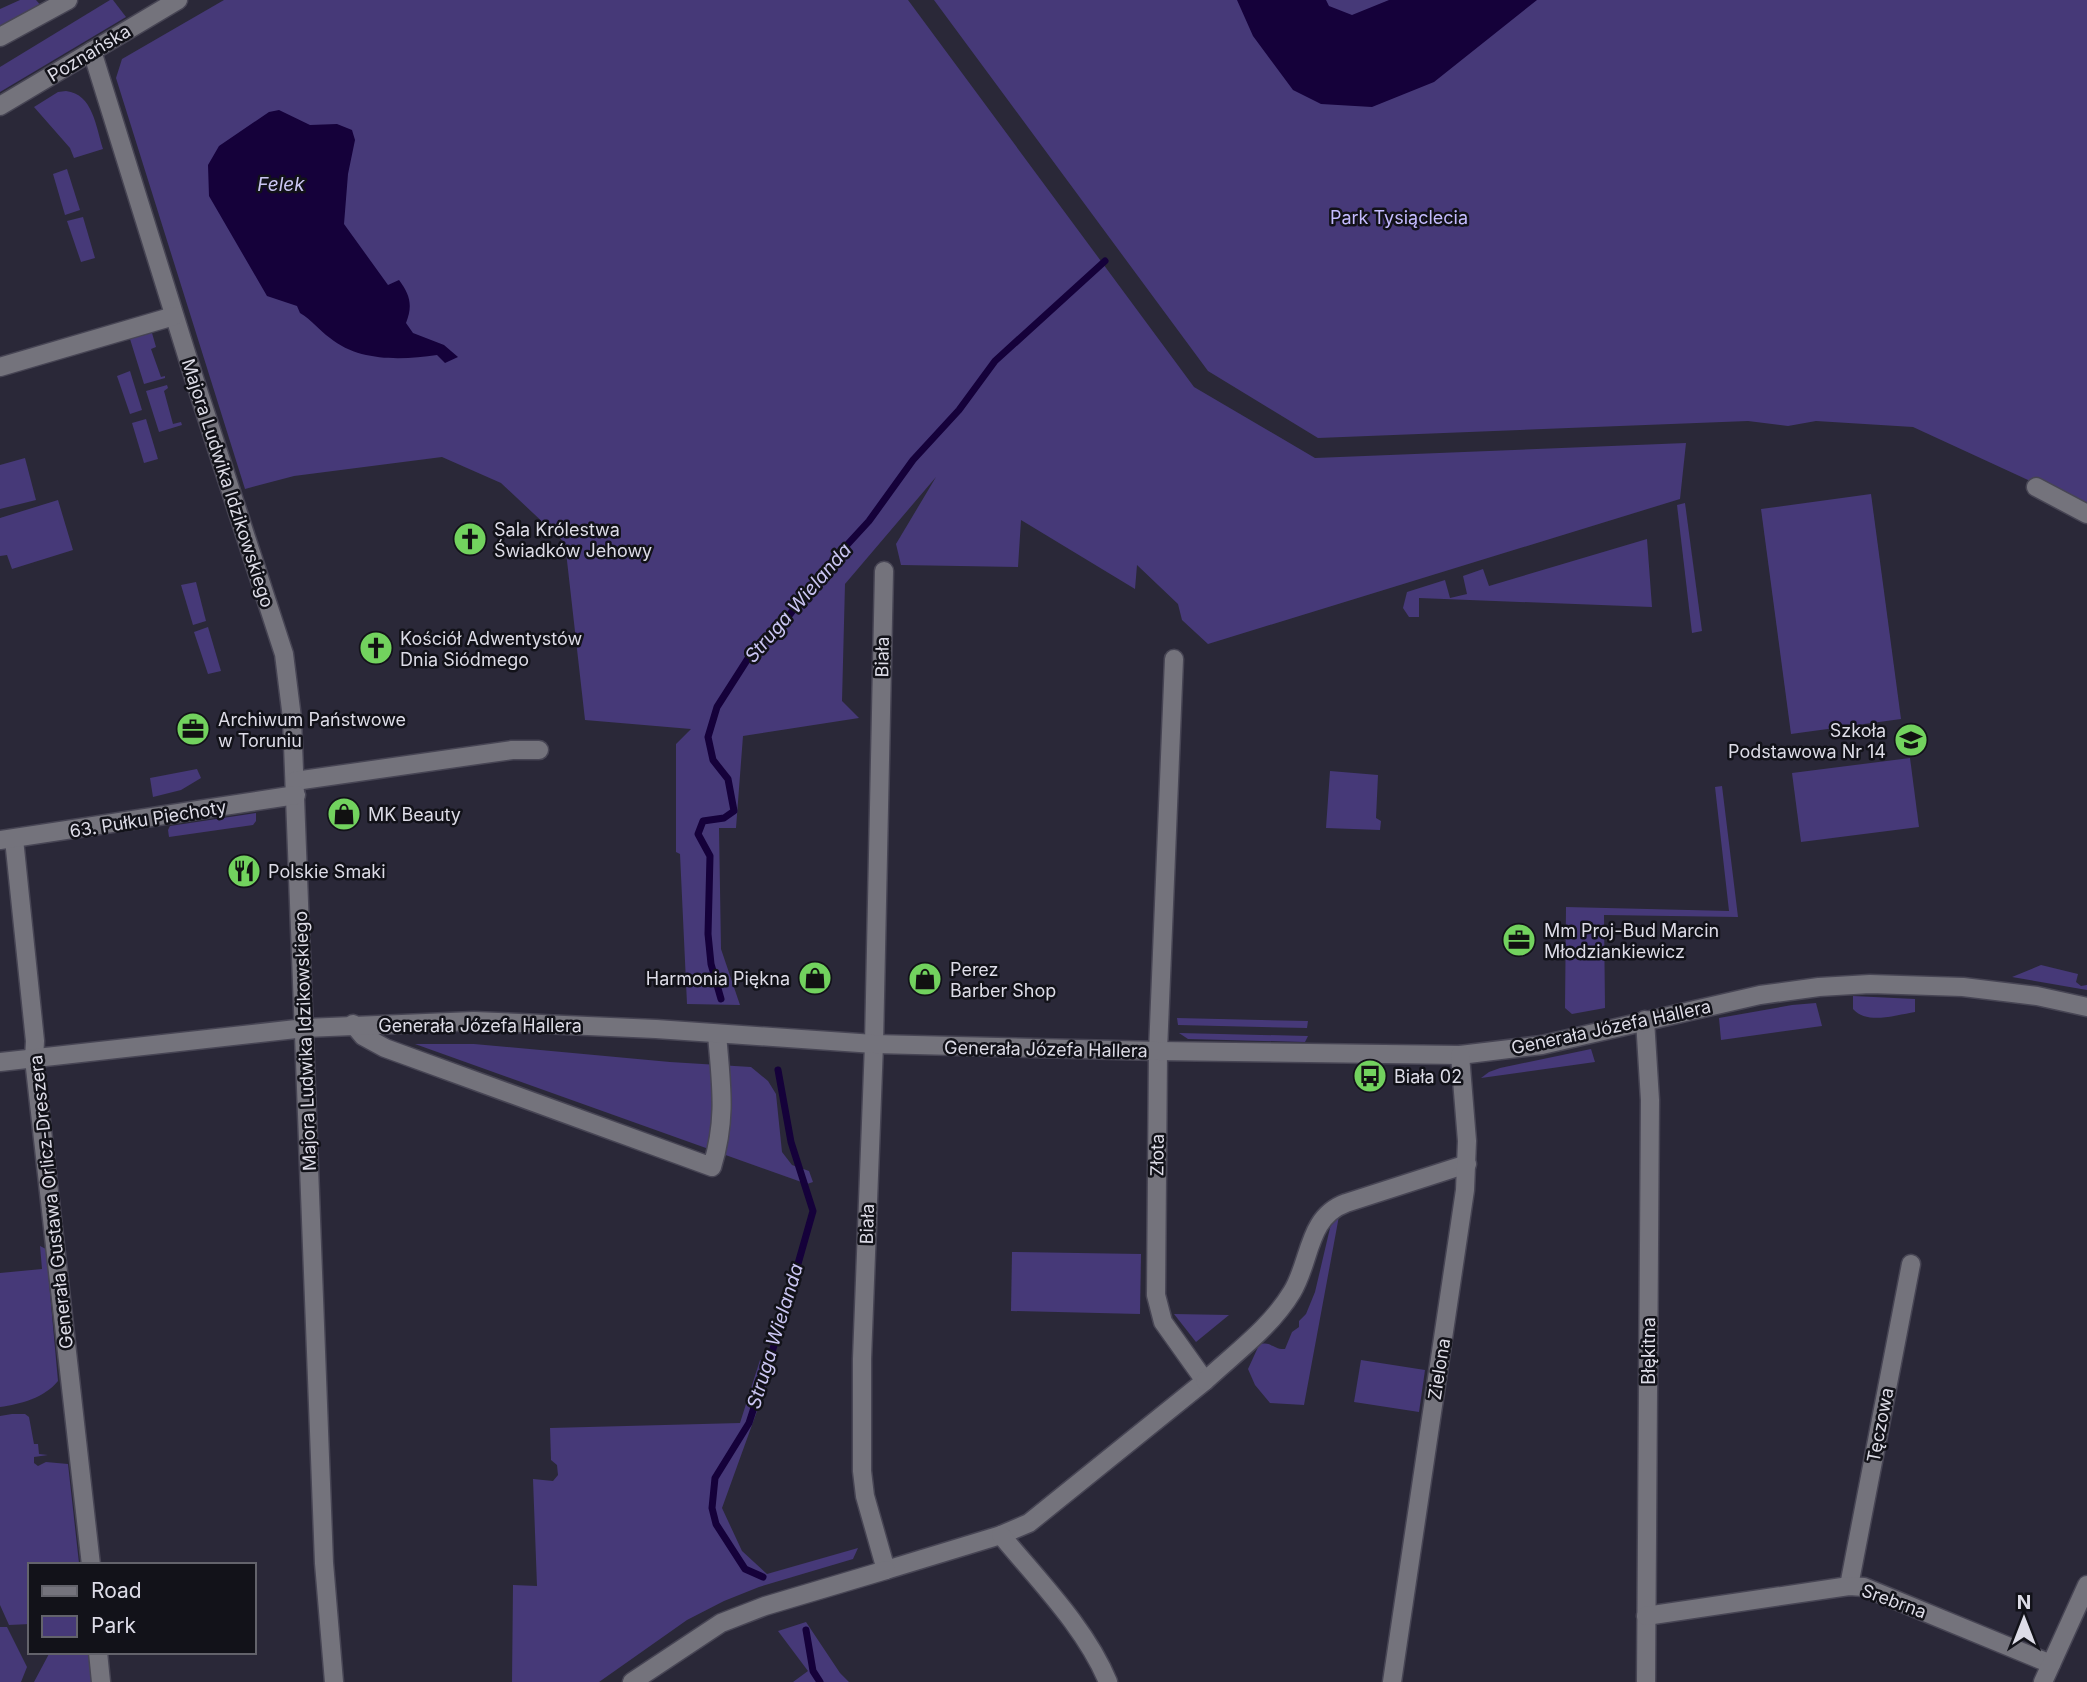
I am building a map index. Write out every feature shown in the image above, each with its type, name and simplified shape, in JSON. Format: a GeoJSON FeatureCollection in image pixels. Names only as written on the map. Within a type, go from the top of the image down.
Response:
{"type":"FeatureCollection","features":[{"type":"Feature","properties":{"kind":"street"},"geometry":{"type":"LineString","coordinates":[[0,37],[68,0]]}},
{"type":"Feature","properties":{"kind":"street","name":"Poznańska"},"geometry":{"type":"LineString","coordinates":[[0,106],[178,0]]}},
{"type":"Feature","properties":{"kind":"street","name":"Majora Ludwika Idzikowskiego"},"geometry":{"type":"LineString","coordinates":[[92,51],[174,316],[284,654],[292,718],[324,1563],[334,1682]]}},
{"type":"Feature","properties":{"kind":"street"},"geometry":{"type":"LineString","coordinates":[[0,368],[174,316]]}},
{"type":"Feature","properties":{"kind":"street"},"geometry":{"type":"LineString","coordinates":[[2036,487],[2087,514]]}},
{"type":"Feature","properties":{"kind":"street","name":"Biała"},"geometry":{"type":"LineString","coordinates":[[884,571],[874,1044],[862,1359],[862,1471],[886,1570]]}},
{"type":"Feature","properties":{"kind":"street","name":"Złota"},"geometry":{"type":"LineString","coordinates":[[1174,659],[1158,1051],[1156,1302],[1163,1322],[1205,1381]]}},
{"type":"Feature","properties":{"kind":"street","name":"63. Pułku Piechoty"},"geometry":{"type":"LineString","coordinates":[[7,839],[512,750],[539,750]]}},
{"type":"Feature","properties":{"kind":"street","name":"Generała Gustawa Orlicz-Dreszera"},"geometry":{"type":"LineString","coordinates":[[7,839],[35,1041],[34,1059],[91,1563]]}},
{"type":"Feature","properties":{"kind":"street","name":"Generała Józefa Hallera"},"geometry":{"type":"LineString","coordinates":[[0,1062],[353,1024],[512,1021],[874,1044],[1460,1055],[1542,1045],[1787,990],[1870,984],[1987,989],[2087,1007]]}},
{"type":"Feature","properties":{"kind":"street","name":"Błękitna"},"geometry":{"type":"LineString","coordinates":[[1645,1020],[1650,1100],[1646,1682]]}},
{"type":"Feature","properties":{"kind":"street"},"geometry":{"type":"LineString","coordinates":[[353,1024],[363,1036],[385,1048],[712,1167],[723,1119],[717,1034]]}},
{"type":"Feature","properties":{"kind":"street","name":"Zielona"},"geometry":{"type":"LineString","coordinates":[[1392,1682],[1462,1217],[1466,1164],[1460,1055]]}},
{"type":"Feature","properties":{"kind":"street"},"geometry":{"type":"LineString","coordinates":[[632,1682],[721,1623],[765,1606],[1001,1535],[1036,1518],[1205,1381],[1261,1329],[1286,1301],[1298,1279],[1316,1229],[1328,1212],[1346,1203],[1466,1164]]}},
{"type":"Feature","properties":{"kind":"street","name":"Tęczowa"},"geometry":{"type":"LineString","coordinates":[[1849,1586],[1911,1264]]}},
{"type":"Feature","properties":{"kind":"street"},"geometry":{"type":"LineString","coordinates":[[1001,1535],[1080,1633],[1108,1682]]}},
{"type":"Feature","properties":{"kind":"street"},"geometry":{"type":"LineString","coordinates":[[2043,1682],[2087,1585]]}},
{"type":"Feature","properties":{"kind":"street","name":"Srebrna"},"geometry":{"type":"LineString","coordinates":[[1646,1616],[1849,1586],[1869,1588],[2051,1664]]}},
{"type":"Feature","properties":{"kind":"street"},"geometry":{"type":"LineString","coordinates":[[98,1654],[101,1682]]}},
{"type":"Feature","properties":{"kind":"green space"},"geometry":{"type":"Polygon","coordinates":[[[20,0],[36,0],[43,8],[0,29],[0,9],[20,0]]]}},
{"type":"Feature","properties":{"kind":"green space"},"geometry":{"type":"Polygon","coordinates":[[[113,0],[126,17],[0,92],[0,67],[113,0]]]}},
{"type":"Feature","properties":{"kind":"green space"},"geometry":{"type":"Polygon","coordinates":[[[224,0],[908,0],[1194,387],[1315,458],[1686,443],[1680,499],[1208,644],[1182,620],[1178,604],[1137,565],[1135,589],[1021,520],[1018,567],[901,565],[896,544],[936,477],[845,584],[842,701],[859,718],[743,736],[736,828],[719,828],[721,949],[740,1005],[687,1004],[680,854],[676,852],[676,744],[691,729],[585,720],[565,543],[501,483],[442,457],[294,476],[245,489],[116,78],[122,59],[224,0]]]}},
{"type":"Feature","properties":{"kind":"green space","name":"Park Tysiąclecia"},"geometry":{"type":"Polygon","coordinates":[[[934,0],[2087,0],[2087,507],[1913,427],[1816,421],[1788,426],[1748,421],[1318,438],[1208,371],[934,0]]]}},
{"type":"Feature","properties":{"kind":"green space"},"geometry":{"type":"Polygon","coordinates":[[[58,92],[75,93],[88,105],[103,149],[74,158],[70,148],[34,107],[58,92]]]}},
{"type":"Feature","properties":{"kind":"green space"},"geometry":{"type":"Polygon","coordinates":[[[67,169],[80,210],[65,215],[53,174],[67,169]]]}},
{"type":"Feature","properties":{"kind":"green space"},"geometry":{"type":"Polygon","coordinates":[[[83,217],[95,258],[81,262],[67,221],[83,217]]]}},
{"type":"Feature","properties":{"kind":"green space"},"geometry":{"type":"Polygon","coordinates":[[[152,333],[156,347],[151,349],[161,377],[165,378],[144,384],[130,339],[152,333]]]}},
{"type":"Feature","properties":{"kind":"green space"},"geometry":{"type":"Polygon","coordinates":[[[130,371],[142,410],[130,414],[117,376],[130,371]]]}},
{"type":"Feature","properties":{"kind":"green space"},"geometry":{"type":"Polygon","coordinates":[[[167,385],[168,388],[164,391],[173,424],[181,422],[182,425],[159,432],[146,391],[167,385]]]}},
{"type":"Feature","properties":{"kind":"green space"},"geometry":{"type":"Polygon","coordinates":[[[146,419],[158,459],[144,463],[132,423],[146,419]]]}},
{"type":"Feature","properties":{"kind":"green space"},"geometry":{"type":"Polygon","coordinates":[[[25,458],[36,500],[0,509],[0,465],[25,458]]]}},
{"type":"Feature","properties":{"kind":"green space"},"geometry":{"type":"Polygon","coordinates":[[[1871,494],[1901,719],[1791,734],[1761,509],[1871,494]]]}},
{"type":"Feature","properties":{"kind":"green space"},"geometry":{"type":"Polygon","coordinates":[[[58,500],[73,550],[12,569],[7,555],[0,556],[0,518],[58,500]]]}},
{"type":"Feature","properties":{"kind":"green space"},"geometry":{"type":"Polygon","coordinates":[[[1685,503],[1702,631],[1692,633],[1677,505],[1685,503]]]}},
{"type":"Feature","properties":{"kind":"green space"},"geometry":{"type":"Polygon","coordinates":[[[1647,539],[1652,607],[1419,598],[1419,617],[1409,617],[1403,608],[1407,592],[1445,580],[1450,598],[1467,594],[1463,576],[1483,569],[1489,586],[1647,539]]]}},
{"type":"Feature","properties":{"kind":"green space"},"geometry":{"type":"Polygon","coordinates":[[[196,582],[206,621],[193,625],[181,585],[196,582]]]}},
{"type":"Feature","properties":{"kind":"green space"},"geometry":{"type":"Polygon","coordinates":[[[208,627],[221,671],[208,674],[194,632],[208,627]]]}},
{"type":"Feature","properties":{"kind":"green space"},"geometry":{"type":"Polygon","coordinates":[[[1910,758],[1919,827],[1801,842],[1792,773],[1910,758]]]}},
{"type":"Feature","properties":{"kind":"green space"},"geometry":{"type":"Polygon","coordinates":[[[197,769],[201,778],[181,790],[153,797],[150,778],[197,769]]]}},
{"type":"Feature","properties":{"kind":"green space"},"geometry":{"type":"Polygon","coordinates":[[[1330,771],[1378,775],[1376,818],[1381,821],[1380,830],[1326,828],[1330,771]]]}},
{"type":"Feature","properties":{"kind":"green space"},"geometry":{"type":"Polygon","coordinates":[[[1722,786],[1738,917],[1604,915],[1605,1008],[1572,1014],[1565,1008],[1566,907],[1729,911],[1715,787],[1722,786]]]}},
{"type":"Feature","properties":{"kind":"green space"},"geometry":{"type":"Polygon","coordinates":[[[256,813],[253,825],[169,837],[170,826],[256,813]]]}},
{"type":"Feature","properties":{"kind":"green space"},"geometry":{"type":"Polygon","coordinates":[[[2041,965],[2078,974],[2076,982],[2081,986],[2087,985],[2087,990],[2012,977],[2041,965]]]}},
{"type":"Feature","properties":{"kind":"green space"},"geometry":{"type":"Polygon","coordinates":[[[1853,996],[1915,999],[1915,1012],[1882,1018],[1866,1017],[1853,1009],[1853,996]]]}},
{"type":"Feature","properties":{"kind":"green space"},"geometry":{"type":"Polygon","coordinates":[[[1816,1003],[1822,1026],[1721,1040],[1719,1018],[1816,1003]]]}},
{"type":"Feature","properties":{"kind":"green space"},"geometry":{"type":"Polygon","coordinates":[[[1177,1018],[1308,1021],[1307,1028],[1178,1025],[1177,1018]]]}},
{"type":"Feature","properties":{"kind":"green space"},"geometry":{"type":"Polygon","coordinates":[[[1179,1033],[1308,1036],[1305,1042],[1188,1039],[1179,1033]]]}},
{"type":"Feature","properties":{"kind":"green space"},"geometry":{"type":"Polygon","coordinates":[[[415,1044],[474,1044],[751,1067],[768,1081],[776,1094],[782,1152],[792,1165],[809,1171],[813,1182],[807,1184],[415,1044]]]}},
{"type":"Feature","properties":{"kind":"green space"},"geometry":{"type":"Polygon","coordinates":[[[1591,1049],[1595,1062],[1481,1078],[1500,1068],[1591,1049]]]}},
{"type":"Feature","properties":{"kind":"green space"},"geometry":{"type":"Polygon","coordinates":[[[1339,1216],[1304,1405],[1270,1403],[1255,1385],[1248,1369],[1259,1345],[1285,1349],[1292,1332],[1299,1327],[1299,1321],[1306,1314],[1315,1292],[1330,1228],[1339,1216]]]}},
{"type":"Feature","properties":{"kind":"green space"},"geometry":{"type":"Polygon","coordinates":[[[40,1246],[46,1249],[58,1381],[46,1392],[32,1399],[0,1407],[0,1273],[42,1269],[40,1246]]]}},
{"type":"Feature","properties":{"kind":"green space"},"geometry":{"type":"Polygon","coordinates":[[[1012,1252],[1141,1254],[1140,1314],[1011,1311],[1012,1252]]]}},
{"type":"Feature","properties":{"kind":"green space"},"geometry":{"type":"Polygon","coordinates":[[[1174,1314],[1229,1315],[1196,1342],[1174,1314]]]}},
{"type":"Feature","properties":{"kind":"green space"},"geometry":{"type":"Polygon","coordinates":[[[760,1360],[774,1364],[722,1508],[742,1551],[767,1574],[858,1548],[853,1559],[759,1587],[724,1601],[687,1620],[599,1682],[512,1682],[513,1585],[537,1586],[533,1479],[553,1481],[558,1475],[557,1465],[551,1460],[550,1428],[740,1423],[760,1360]]]}},
{"type":"Feature","properties":{"kind":"green space"},"geometry":{"type":"Polygon","coordinates":[[[1361,1360],[1425,1370],[1419,1412],[1354,1402],[1361,1360]]]}},
{"type":"Feature","properties":{"kind":"green space"},"geometry":{"type":"Polygon","coordinates":[[[25,1414],[29,1417],[34,1444],[38,1444],[39,1454],[48,1455],[34,1457],[34,1463],[38,1466],[46,1462],[68,1464],[79,1563],[28,1563],[28,1624],[9,1625],[0,1605],[0,1416],[25,1414]]]}},
{"type":"Feature","properties":{"kind":"green space"},"geometry":{"type":"Polygon","coordinates":[[[806,1622],[849,1682],[793,1682],[808,1671],[778,1631],[806,1622]]]}},
{"type":"Feature","properties":{"kind":"green space"},"geometry":{"type":"Polygon","coordinates":[[[0,1627],[7,1627],[27,1667],[21,1682],[0,1682],[0,1627]]]}},
{"type":"Feature","properties":{"kind":"green space"},"geometry":{"type":"Polygon","coordinates":[[[49,1654],[90,1654],[95,1682],[34,1682],[49,1654]]]}},
{"type":"Feature","properties":{"kind":"water"},"geometry":{"type":"Polygon","coordinates":[[[1237,0],[1326,0],[1329,6],[1352,15],[1389,0],[1537,0],[1434,82],[1372,107],[1321,104],[1293,90],[1253,36],[1237,0]]]}},
{"type":"Feature","properties":{"kind":"water","name":"Felek"},"geometry":{"type":"Polygon","coordinates":[[[279,110],[310,125],[337,124],[352,130],[355,140],[348,174],[344,224],[388,285],[399,280],[403,285],[410,305],[406,323],[413,333],[444,345],[458,357],[445,363],[437,355],[395,358],[354,351],[341,346],[326,335],[300,313],[297,306],[267,296],[209,196],[208,165],[219,146],[269,112],[279,110]]]}},
{"type":"Feature","properties":{"kind":"waterway","name":"Struga Wielanda"},"geometry":{"type":"LineString","coordinates":[[721,999],[711,964],[708,934],[710,856],[698,834],[703,821],[724,818],[734,811],[728,779],[713,760],[708,737],[717,707],[756,646],[784,622],[823,571],[869,521],[913,460],[959,410],[995,361],[1105,261]]}},
{"type":"Feature","properties":{"kind":"waterway","name":"Struga Wielanda"},"geometry":{"type":"LineString","coordinates":[[763,1577],[745,1569],[716,1524],[712,1508],[715,1478],[749,1423],[813,1211],[791,1142],[778,1070]]}},
{"type":"Feature","properties":{"kind":"waterway","name":"Struga Wielanda"},"geometry":{"type":"LineString","coordinates":[[806,1630],[813,1671],[820,1682]]}},
{"type":"Feature","properties":{"kind":"place","name":"Sala Królestwa Świadków Jehowy"},"geometry":{"type":"Point","coordinates":[470,539]}},
{"type":"Feature","properties":{"kind":"place","name":"Kościół Adwentystów Dnia Siódmego"},"geometry":{"type":"Point","coordinates":[376,648]}},
{"type":"Feature","properties":{"kind":"place","name":"Archiwum Państwowe w Toruniu"},"geometry":{"type":"Point","coordinates":[193,729]}},
{"type":"Feature","properties":{"kind":"place","name":"Szkoła Podstawowa Nr 14"},"geometry":{"type":"Point","coordinates":[1911,740]}},
{"type":"Feature","properties":{"kind":"place","name":"MK Beauty"},"geometry":{"type":"Point","coordinates":[344,814]}},
{"type":"Feature","properties":{"kind":"place","name":"Polskie Smaki"},"geometry":{"type":"Point","coordinates":[244,871]}},
{"type":"Feature","properties":{"kind":"place","name":"Mm Proj-Bud Marcin Młodziankiewicz"},"geometry":{"type":"Point","coordinates":[1519,940]}},
{"type":"Feature","properties":{"kind":"place","name":"Harmonia Piękna"},"geometry":{"type":"Point","coordinates":[815,978]}},
{"type":"Feature","properties":{"kind":"place","name":"Perez Barber Shop"},"geometry":{"type":"Point","coordinates":[925,979]}},
{"type":"Feature","properties":{"kind":"place","name":"Biała 02"},"geometry":{"type":"Point","coordinates":[1370,1076]}}]}
